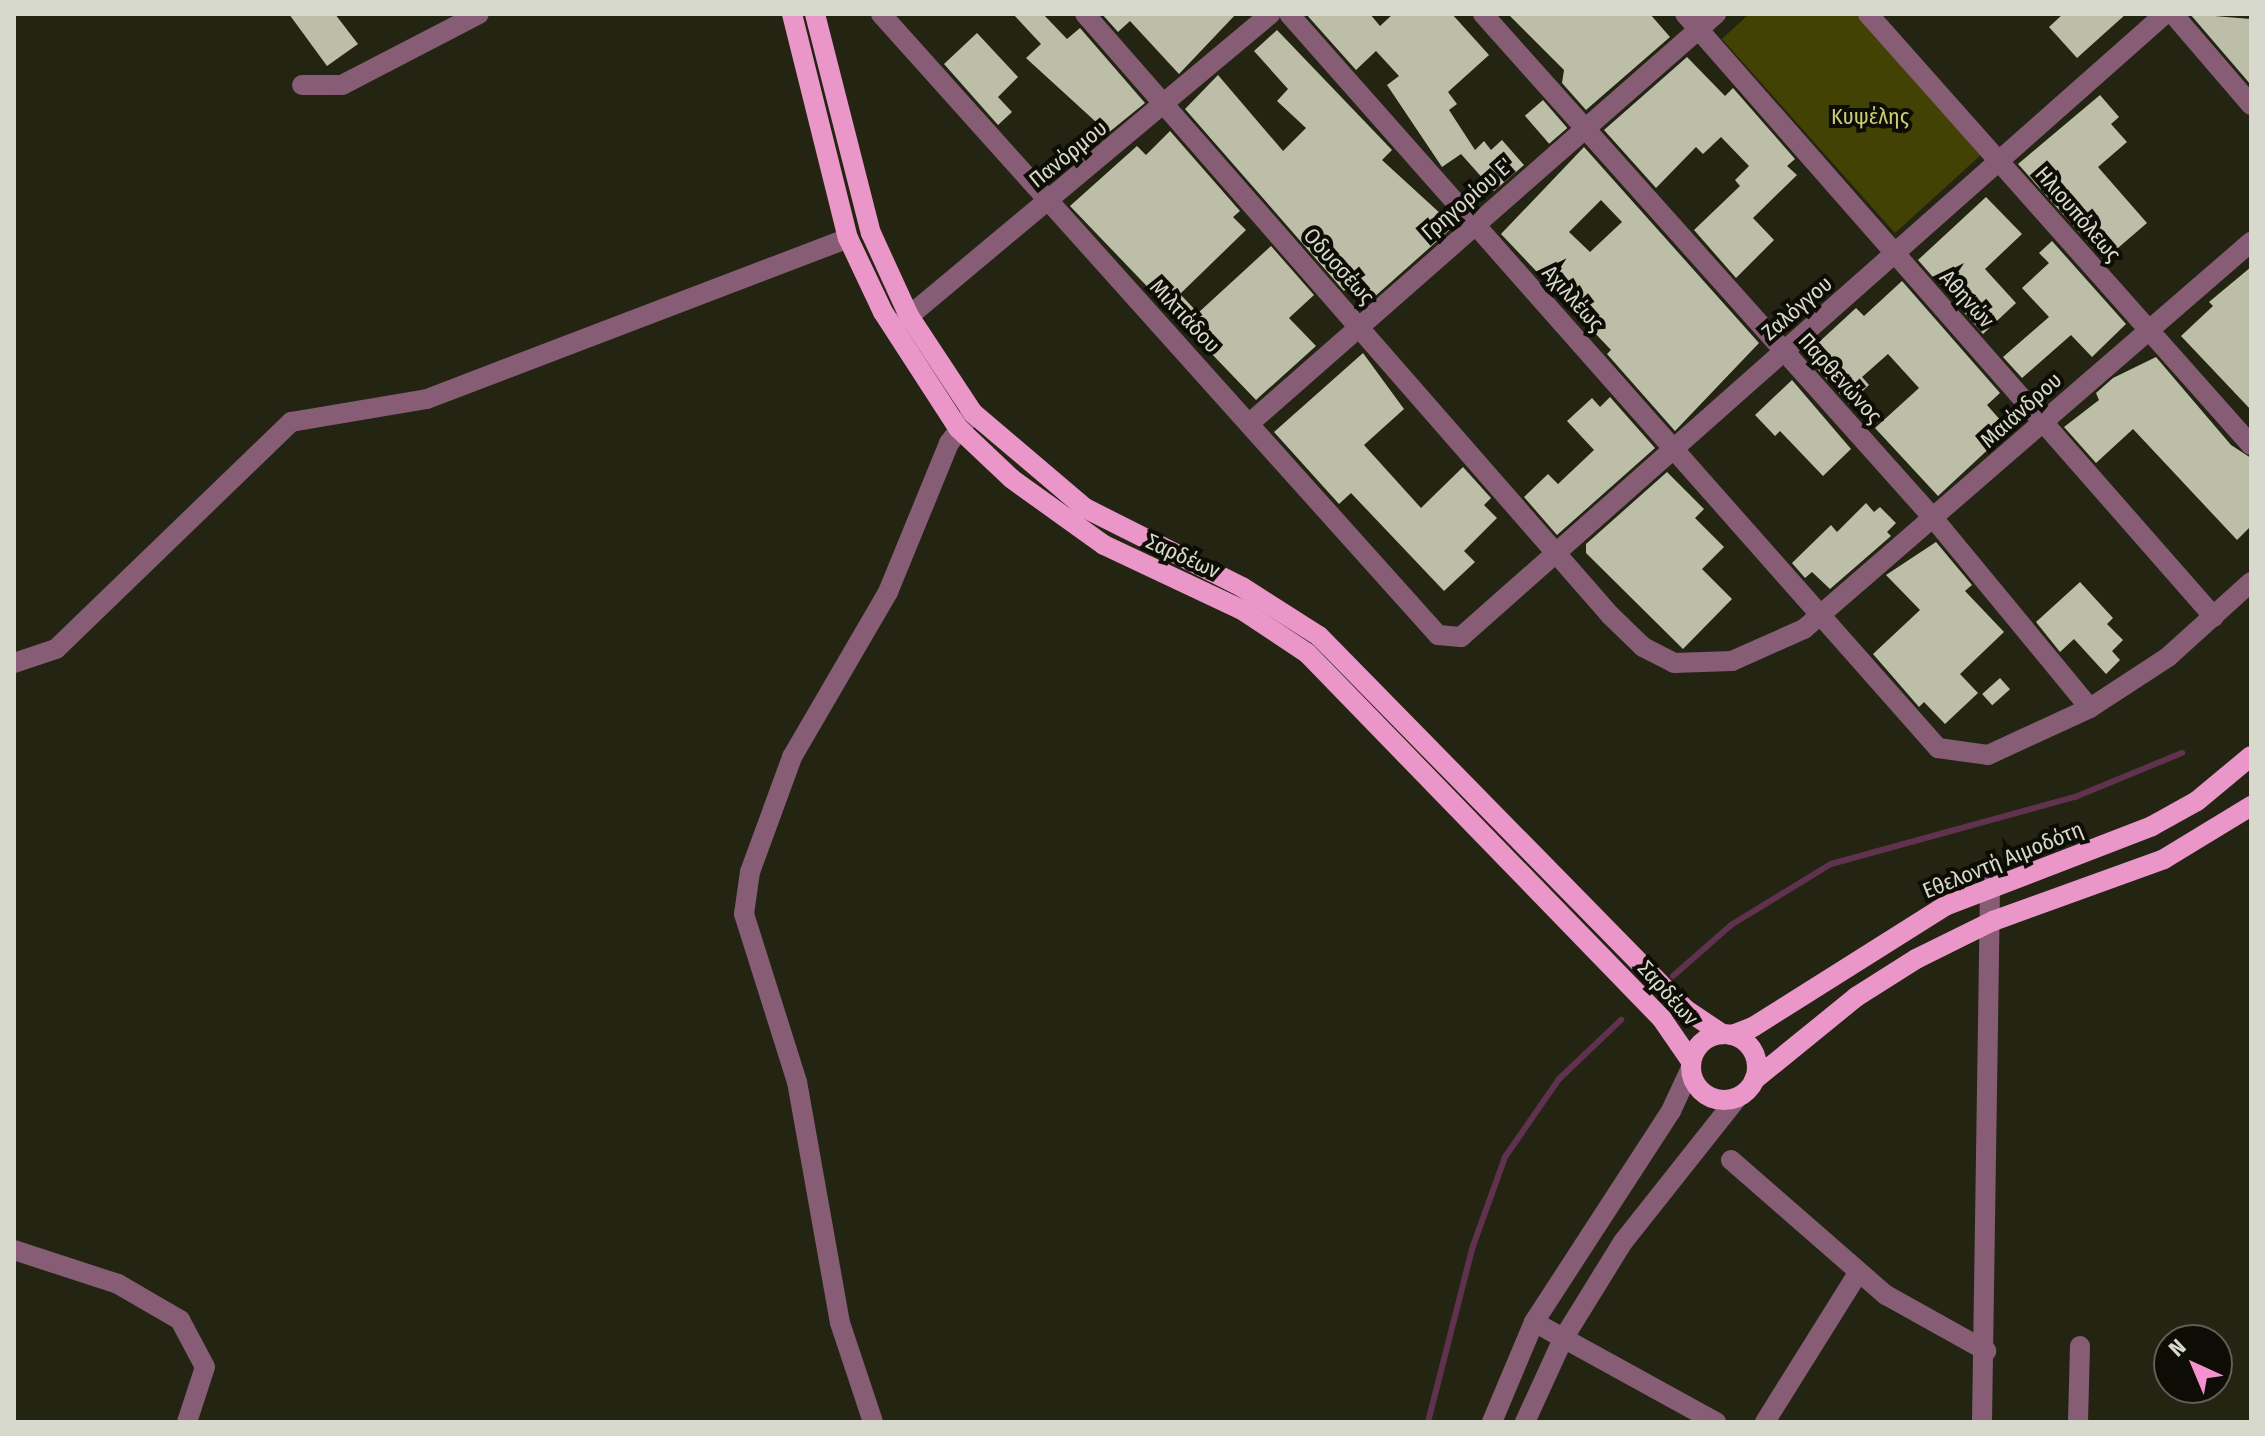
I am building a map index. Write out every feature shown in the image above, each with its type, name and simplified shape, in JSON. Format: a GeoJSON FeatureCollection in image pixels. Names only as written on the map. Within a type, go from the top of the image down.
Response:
{"type":"FeatureCollection","features":[{"type":"Feature","properties":{"kind":"main road","name":"Σαρδέων"},"geometry":{"type":"LineString","coordinates":[[792,14],[848,238],[901,323],[958,428],[1012,479],[1104,545],[1242,610],[1317,662],[1662,1019],[1691,1065]]}},
{"type":"Feature","properties":{"kind":"main road","name":"Σαρδέων"},"geometry":{"type":"LineString","coordinates":[[815,14],[866,219],[901,323],[973,413],[1085,508],[1242,587],[1319,636],[1685,1009],[1727,1034]]}},
{"type":"Feature","properties":{"kind":"main road","name":"Εθελοντή Αιμοδότη"},"geometry":{"type":"LineString","coordinates":[[1727,1034],[1753,1027],[1909,926],[1990,886],[2152,826],[2197,801],[2251,756]]}},
{"type":"Feature","properties":{"kind":"main road"},"geometry":{"type":"LineString","coordinates":[[1754,1080],[1750,1047],[1727,1034],[1702,1042],[1691,1065],[1701,1091],[1737,1098],[1754,1080],[1872,985],[1993,921],[2164,859],[2251,806]]}},
{"type":"Feature","properties":{"kind":"street"},"geometry":{"type":"LineString","coordinates":[[302,85],[342,85],[479,14]]}},
{"type":"Feature","properties":{"kind":"street","name":"Μιλτιάδου"},"geometry":{"type":"LineString","coordinates":[[881,14],[1046,203],[1251,422],[1438,635],[1461,637]]}},
{"type":"Feature","properties":{"kind":"street","name":"Οδυσσέως"},"geometry":{"type":"LineString","coordinates":[[1085,14],[1628,634],[1674,663],[1711,665],[1754,655],[1822,615]]}},
{"type":"Feature","properties":{"kind":"street","name":"Πανόρμου"},"geometry":{"type":"LineString","coordinates":[[901,323],[1271,14]]}},
{"type":"Feature","properties":{"kind":"street","name":"Αχιλλέως"},"geometry":{"type":"LineString","coordinates":[[1289,14],[1676,446],[1929,741],[1955,754],[1988,755],[2090,708]]}},
{"type":"Feature","properties":{"kind":"street","name":"Παρθενώνος"},"geometry":{"type":"LineString","coordinates":[[1483,14],[1934,519],[2090,708]]}},
{"type":"Feature","properties":{"kind":"street","name":"Γρηγορίου Ε'"},"geometry":{"type":"LineString","coordinates":[[1251,422],[1358,324],[1585,128],[1692,22],[1716,14]]}},
{"type":"Feature","properties":{"kind":"street","name":"Ηλιουπόλεως"},"geometry":{"type":"LineString","coordinates":[[1868,14],[2251,445]]}},
{"type":"Feature","properties":{"kind":"street","name":"Ζαλόγγου"},"geometry":{"type":"LineString","coordinates":[[1461,637],[2165,14]]}},
{"type":"Feature","properties":{"kind":"street"},"geometry":{"type":"LineString","coordinates":[[2173,14],[2251,105]]}},
{"type":"Feature","properties":{"kind":"street","name":"Αθηνών"},"geometry":{"type":"LineString","coordinates":[[1692,22],[2214,617]]}},
{"type":"Feature","properties":{"kind":"street"},"geometry":{"type":"LineString","coordinates":[[14,663],[56,649],[291,422],[427,399],[848,238]]}},
{"type":"Feature","properties":{"kind":"street","name":"Μαιάνδρου"},"geometry":{"type":"LineString","coordinates":[[1822,615],[2251,242]]}},
{"type":"Feature","properties":{"kind":"street"},"geometry":{"type":"LineString","coordinates":[[873,1422],[840,1323],[797,1082],[744,914],[750,872],[792,757],[888,592],[958,428],[973,413]]}},
{"type":"Feature","properties":{"kind":"street"},"geometry":{"type":"LineString","coordinates":[[2090,708],[2214,617],[2251,582]]}},
{"type":"Feature","properties":{"kind":"street"},"geometry":{"type":"LineString","coordinates":[[1982,1422],[1986,1351],[1993,921],[1990,886]]}},
{"type":"Feature","properties":{"kind":"street"},"geometry":{"type":"LineString","coordinates":[[1492,1422],[1534,1322],[1671,1111],[1691,1065]]}},
{"type":"Feature","properties":{"kind":"street"},"geometry":{"type":"LineString","coordinates":[[1525,1422],[1563,1339],[1635,1223],[1737,1098]]}},
{"type":"Feature","properties":{"kind":"street"},"geometry":{"type":"LineString","coordinates":[[1731,1160],[1858,1273],[1906,1309],[1986,1351]]}},
{"type":"Feature","properties":{"kind":"street"},"geometry":{"type":"LineString","coordinates":[[14,1250],[118,1284],[180,1320],[205,1367],[187,1422]]}},
{"type":"Feature","properties":{"kind":"street"},"geometry":{"type":"LineString","coordinates":[[1765,1422],[1858,1273]]}},
{"type":"Feature","properties":{"kind":"street"},"geometry":{"type":"LineString","coordinates":[[1534,1322],[1716,1422]]}},
{"type":"Feature","properties":{"kind":"street"},"geometry":{"type":"LineString","coordinates":[[2078,1422],[2080,1346]]}},
{"type":"Feature","properties":{"kind":"green space","name":"Κυψέλης"},"geometry":{"type":"Polygon","coordinates":[[[1749,14],[1856,14],[1982,154],[1895,233],[1722,39],[1749,14]]]}},
{"type":"Feature","properties":{"kind":"building"},"geometry":{"type":"Polygon","coordinates":[[[289,14],[335,14],[358,44],[327,66],[289,14]]]}},
{"type":"Feature","properties":{"kind":"building"},"geometry":{"type":"Polygon","coordinates":[[[1013,14],[1043,14],[1067,39],[1080,28],[1145,103],[1108,133],[1026,58],[1041,44],[1013,14]]]}},
{"type":"Feature","properties":{"kind":"building"},"geometry":{"type":"Polygon","coordinates":[[[1102,14],[1236,14],[1179,74],[1130,21],[1118,32],[1102,14]]]}},
{"type":"Feature","properties":{"kind":"building"},"geometry":{"type":"Polygon","coordinates":[[[1306,14],[1370,14],[1380,26],[1393,14],[1452,14],[1489,55],[1448,92],[1457,104],[1449,110],[1475,150],[1484,141],[1491,150],[1502,140],[1524,165],[1494,191],[1461,154],[1442,167],[1387,85],[1399,76],[1376,51],[1356,70],[1306,14]]]}},
{"type":"Feature","properties":{"kind":"building"},"geometry":{"type":"Polygon","coordinates":[[[1508,14],[1650,14],[1670,37],[1586,110],[1562,83],[1564,70],[1508,14]]]}},
{"type":"Feature","properties":{"kind":"building"},"geometry":{"type":"Polygon","coordinates":[[[2063,14],[2126,14],[2077,58],[2049,27],[2063,14]]]}},
{"type":"Feature","properties":{"kind":"building"},"geometry":{"type":"Polygon","coordinates":[[[2190,14],[2251,19],[2251,85],[2190,14]]]}},
{"type":"Feature","properties":{"kind":"building"},"geometry":{"type":"Polygon","coordinates":[[[1277,30],[1392,150],[1382,160],[1454,226],[1372,299],[1353,281],[1344,291],[1185,109],[1218,75],[1283,151],[1306,128],[1277,101],[1288,89],[1254,51],[1277,30]]]}},
{"type":"Feature","properties":{"kind":"building"},"geometry":{"type":"Polygon","coordinates":[[[977,33],[1018,77],[998,97],[1012,112],[998,125],[944,64],[977,33]]]}},
{"type":"Feature","properties":{"kind":"building"},"geometry":{"type":"Polygon","coordinates":[[[1687,57],[1725,96],[1733,88],[1795,159],[1787,166],[1797,175],[1753,218],[1774,240],[1736,278],[1694,230],[1740,186],[1735,180],[1749,166],[1721,137],[1703,154],[1696,147],[1656,188],[1604,130],[1687,57]]]}},
{"type":"Feature","properties":{"kind":"building"},"geometry":{"type":"Polygon","coordinates":[[[2100,95],[2119,117],[2111,124],[2127,142],[2098,167],[2147,223],[2104,260],[2018,164],[2100,95]]]}},
{"type":"Feature","properties":{"kind":"building"},"geometry":{"type":"Polygon","coordinates":[[[1543,100],[1567,128],[1549,144],[1525,116],[1543,100]]]}},
{"type":"Feature","properties":{"kind":"building"},"geometry":{"type":"Polygon","coordinates":[[[1170,131],[1240,211],[1233,217],[1246,230],[1180,294],[1198,313],[1271,246],[1314,295],[1289,318],[1316,346],[1256,400],[1070,206],[1137,146],[1146,155],[1170,131]]]}},
{"type":"Feature","properties":{"kind":"building"},"geometry":{"type":"Polygon","coordinates":[[[1584,147],[1759,343],[1675,431],[1607,354],[1611,350],[1501,234],[1584,147]],[[1601,200],[1569,232],[1590,252],[1622,222],[1601,200]]]}},
{"type":"Feature","properties":{"kind":"building"},"geometry":{"type":"Polygon","coordinates":[[[1986,197],[2022,234],[1985,269],[2016,303],[1983,334],[1918,260],[1986,197]]]}},
{"type":"Feature","properties":{"kind":"building"},"geometry":{"type":"Polygon","coordinates":[[[2052,241],[2126,324],[2092,357],[2071,335],[2022,378],[2003,357],[2049,317],[2022,288],[2049,263],[2039,253],[2052,241]]]}},
{"type":"Feature","properties":{"kind":"building"},"geometry":{"type":"Polygon","coordinates":[[[2251,267],[2251,410],[2181,336],[2213,306],[2209,302],[2251,267]]]}},
{"type":"Feature","properties":{"kind":"building"},"geometry":{"type":"Polygon","coordinates":[[[1902,281],[2000,393],[1987,405],[2009,430],[1938,496],[1875,428],[1919,388],[1888,354],[1862,377],[1869,385],[1849,404],[1805,355],[1856,308],[1864,316],[1902,281]]]}},
{"type":"Feature","properties":{"kind":"building"},"geometry":{"type":"Polygon","coordinates":[[[1363,353],[1404,409],[1364,445],[1421,508],[1463,467],[1491,498],[1484,505],[1497,518],[1464,551],[1475,562],[1444,591],[1351,493],[1339,504],[1274,432],[1363,353]]]}},
{"type":"Feature","properties":{"kind":"building"},"geometry":{"type":"Polygon","coordinates":[[[2156,357],[2231,445],[2251,458],[2251,526],[2237,540],[2133,429],[2096,463],[2064,427],[2099,400],[2096,393],[2113,378],[2156,357]]]}},
{"type":"Feature","properties":{"kind":"building"},"geometry":{"type":"Polygon","coordinates":[[[1792,380],[1851,449],[1823,476],[1780,431],[1775,436],[1755,415],[1792,380]]]}},
{"type":"Feature","properties":{"kind":"building"},"geometry":{"type":"Polygon","coordinates":[[[1610,397],[1655,448],[1557,535],[1524,497],[1548,474],[1558,484],[1594,450],[1567,421],[1592,398],[1600,407],[1610,397]]]}},
{"type":"Feature","properties":{"kind":"building"},"geometry":{"type":"Polygon","coordinates":[[[1667,472],[1704,509],[1695,518],[1724,547],[1702,569],[1732,599],[1683,649],[1586,553],[1586,544],[1667,472]]]}},
{"type":"Feature","properties":{"kind":"building"},"geometry":{"type":"Polygon","coordinates":[[[1866,503],[1874,512],[1880,507],[1896,523],[1887,532],[1891,536],[1830,589],[1812,572],[1805,578],[1792,563],[1831,525],[1837,532],[1866,503]]]}},
{"type":"Feature","properties":{"kind":"building"},"geometry":{"type":"Polygon","coordinates":[[[1936,542],[1972,585],[1965,591],[2004,632],[1960,674],[1978,693],[1945,724],[1924,702],[1919,707],[1873,654],[1920,610],[1886,575],[1936,542]]]}},
{"type":"Feature","properties":{"kind":"building"},"geometry":{"type":"Polygon","coordinates":[[[2080,582],[2113,618],[2107,624],[2123,640],[2112,651],[2120,660],[2106,674],[2074,639],[2060,652],[2036,622],[2080,582]]]}},
{"type":"Feature","properties":{"kind":"building"},"geometry":{"type":"Polygon","coordinates":[[[2000,678],[2010,689],[1992,705],[1982,694],[2000,678]]]}},
{"type":"Feature","properties":{"kind":"waterway"},"geometry":{"type":"LineString","coordinates":[[1673,976],[1731,925],[1831,864],[2075,797],[2182,753]]}},
{"type":"Feature","properties":{"kind":"waterway"},"geometry":{"type":"LineString","coordinates":[[1428,1422],[1473,1246],[1505,1157],[1559,1079],[1621,1020]]}}]}
